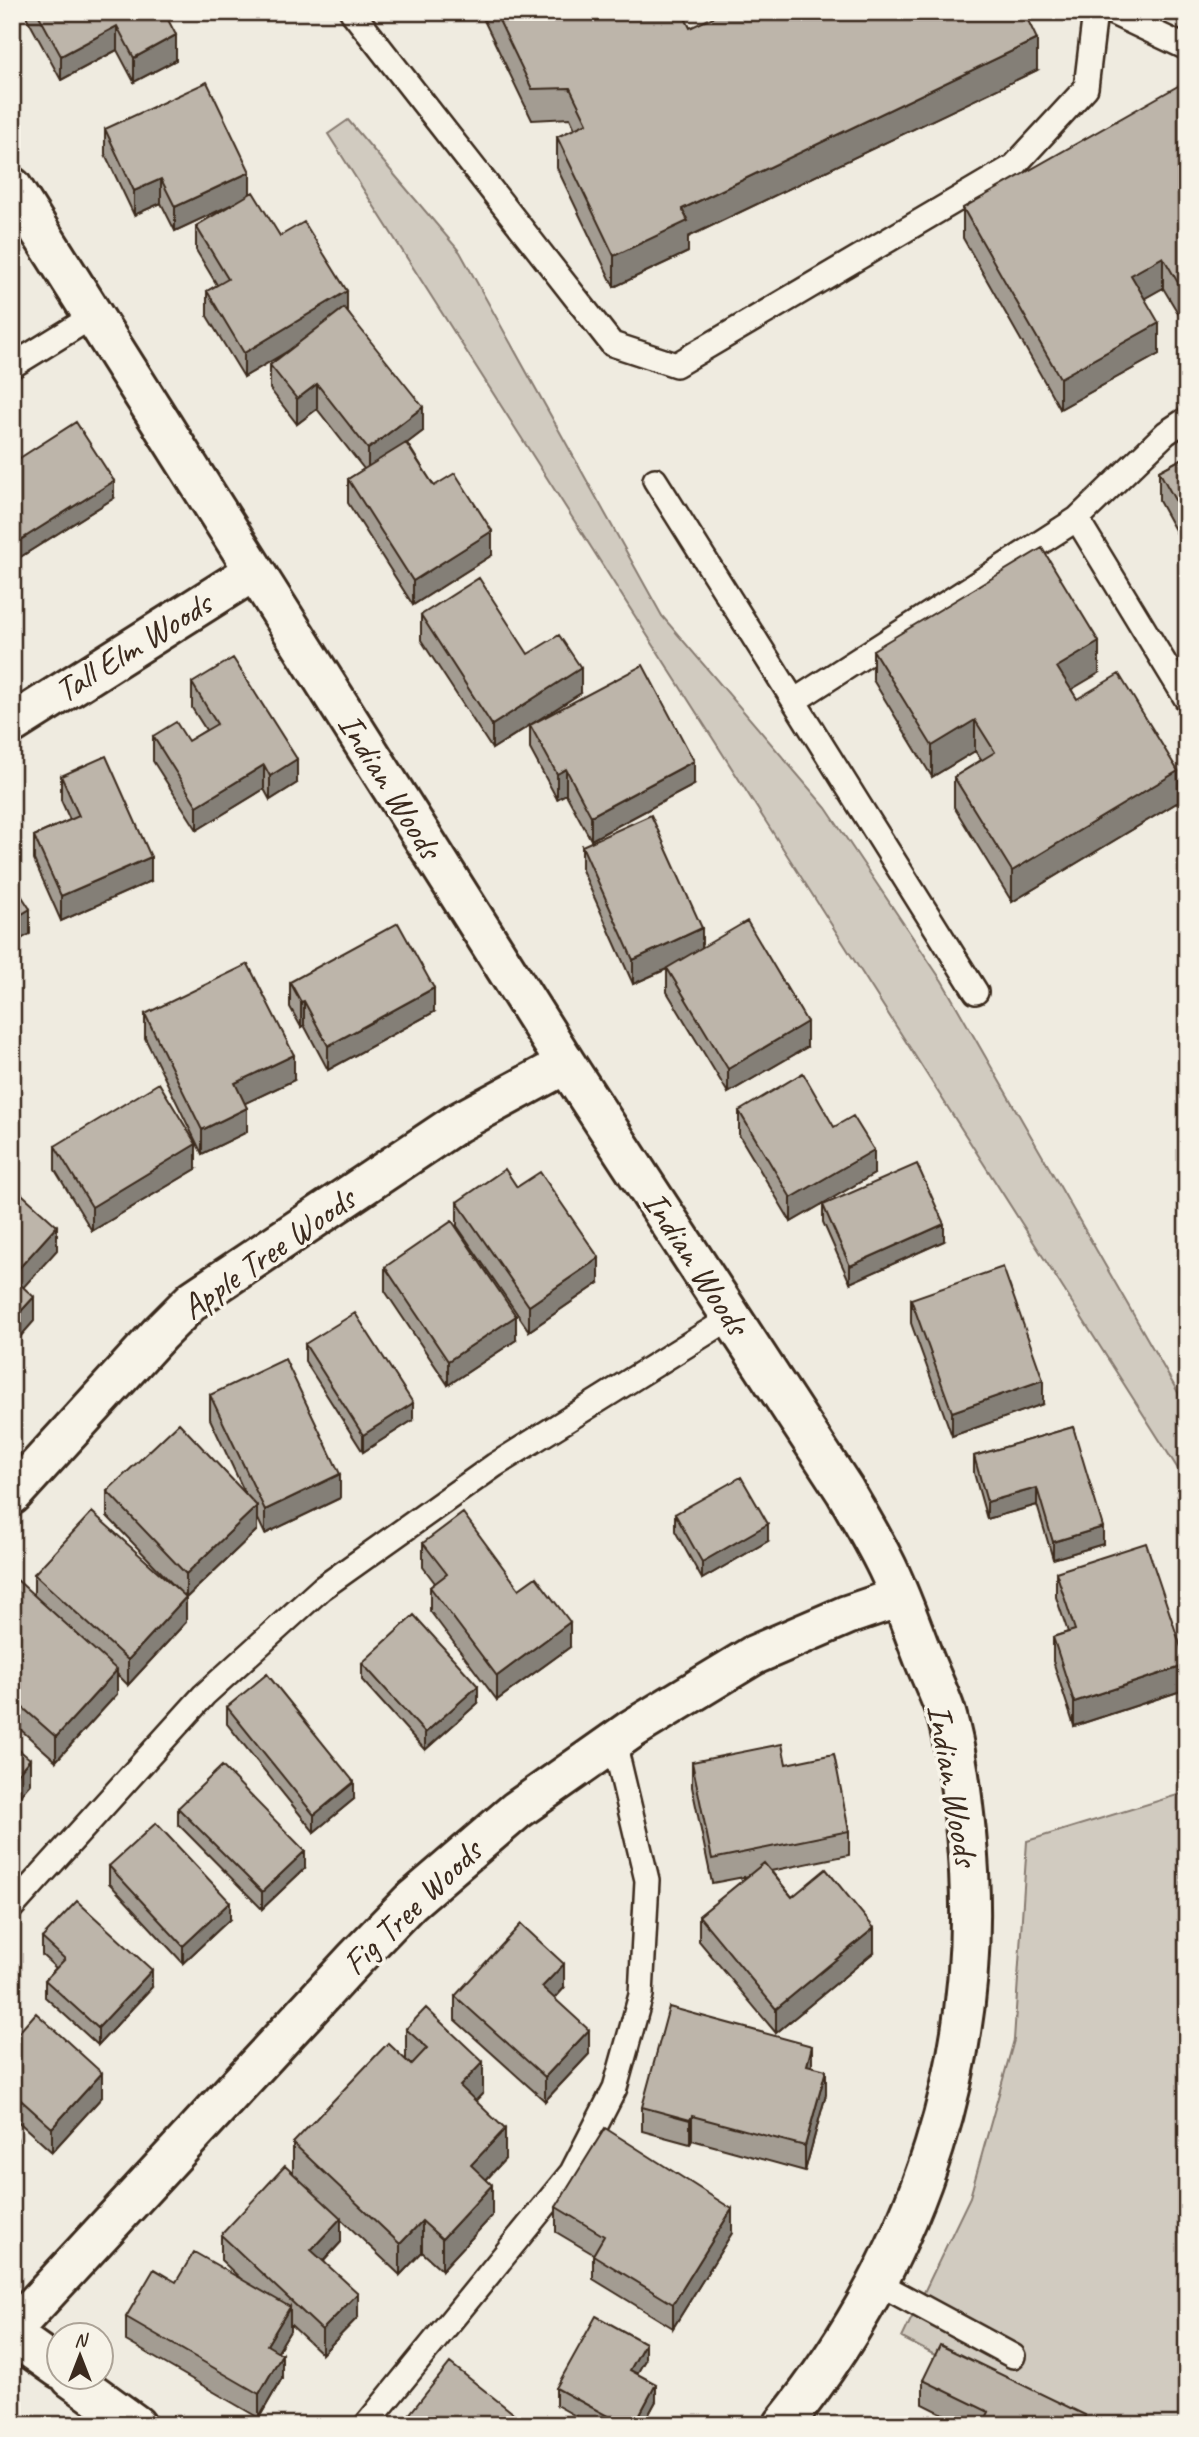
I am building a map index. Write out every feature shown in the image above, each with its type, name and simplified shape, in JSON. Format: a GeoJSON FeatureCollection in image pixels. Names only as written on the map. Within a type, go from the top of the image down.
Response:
{"type":"FeatureCollection","features":[{"type":"Feature","properties":{"kind":"street","name":"Indian Woods"},"geometry":{"type":"LineString","coordinates":[[12,187],[566,1064],[845,1491],[884,1561],[946,1713],[960,1782],[970,1878],[970,1961],[960,2043],[942,2124],[916,2203],[878,2283],[839,2350],[783,2425]]}},
{"type":"Feature","properties":{"kind":"street","name":"Tall Elm Woods"},"geometry":{"type":"LineString","coordinates":[[12,724],[254,571]]}},
{"type":"Feature","properties":{"kind":"street","name":"Apple Tree Woods"},"geometry":{"type":"LineString","coordinates":[[12,1495],[194,1299],[457,1123],[566,1064]]}},
{"type":"Feature","properties":{"kind":"street","name":"Fig Tree Woods"},"geometry":{"type":"LineString","coordinates":[[12,2332],[410,1902],[517,1810],[614,1742],[754,1655],[847,1615],[900,1597]]}},
{"type":"Feature","properties":{"kind":"street"},"geometry":{"type":"LineString","coordinates":[[12,2332],[46,2358]]}},
{"type":"Feature","properties":{"kind":"street"},"geometry":{"type":"LineString","coordinates":[[90,2392],[136,2425]]}},
{"type":"Feature","properties":{"kind":"lane"},"geometry":{"type":"LineString","coordinates":[[352,12],[612,344],[677,365],[1014,166],[1086,88],[1095,12]]}},
{"type":"Feature","properties":{"kind":"lane"},"geometry":{"type":"LineString","coordinates":[[1111,12],[1187,48]]}},
{"type":"Feature","properties":{"kind":"lane"},"geometry":{"type":"LineString","coordinates":[[12,366],[93,316]]}},
{"type":"Feature","properties":{"kind":"lane"},"geometry":{"type":"LineString","coordinates":[[794,701],[1077,519],[1166,433],[1187,419]]}},
{"type":"Feature","properties":{"kind":"lane"},"geometry":{"type":"LineString","coordinates":[[654,480],[976,992]]}},
{"type":"Feature","properties":{"kind":"lane"},"geometry":{"type":"LineString","coordinates":[[1077,519],[1187,700]]}},
{"type":"Feature","properties":{"kind":"lane"},"geometry":{"type":"LineString","coordinates":[[12,1907],[204,1695],[322,1588],[495,1465],[732,1317]]}},
{"type":"Feature","properties":{"kind":"lane"},"geometry":{"type":"LineString","coordinates":[[366,2425],[572,2172],[615,2088],[641,1995],[647,1880],[614,1742]]}},
{"type":"Feature","properties":{"kind":"lane"},"geometry":{"type":"LineString","coordinates":[[878,2283],[1013,2356]]}},
{"type":"Feature","properties":{"kind":"shaded area"},"geometry":{"type":"Polygon","coordinates":[[[348,120],[460,252],[662,616],[826,808],[942,981],[1187,1408],[1187,1483],[328,134],[348,120]]]}},
{"type":"Feature","properties":{"kind":"shaded area"},"geometry":{"type":"Polygon","coordinates":[[[1187,1792],[1187,2425],[1070,2425],[902,2338],[970,2197],[1014,2040],[1027,1841],[1187,1792]]]}},
{"type":"Feature","properties":{"kind":"building"},"geometry":{"type":"Polygon","coordinates":[[[37,12],[164,12],[176,35],[134,58],[117,26],[61,56],[37,12]]]}},
{"type":"Feature","properties":{"kind":"building"},"geometry":{"type":"Polygon","coordinates":[[[495,12],[682,12],[690,28],[724,12],[1024,12],[1037,39],[682,209],[688,221],[614,256],[557,137],[587,123],[570,88],[532,89],[495,12]]]}},
{"type":"Feature","properties":{"kind":"building"},"geometry":{"type":"Polygon","coordinates":[[[207,82],[250,172],[175,207],[161,179],[134,191],[105,129],[207,82]]]}},
{"type":"Feature","properties":{"kind":"building"},"geometry":{"type":"Polygon","coordinates":[[[1185,82],[1187,298],[1163,257],[1131,275],[1159,323],[1060,378],[963,208],[1185,82]]]}},
{"type":"Feature","properties":{"kind":"building"},"geometry":{"type":"Polygon","coordinates":[[[253,192],[280,236],[304,222],[347,291],[244,353],[207,291],[228,279],[196,226],[253,192]]]}},
{"type":"Feature","properties":{"kind":"building"},"geometry":{"type":"Polygon","coordinates":[[[344,308],[423,407],[368,449],[317,384],[297,399],[270,365],[344,308]]]}},
{"type":"Feature","properties":{"kind":"building"},"geometry":{"type":"Polygon","coordinates":[[[76,422],[114,481],[14,544],[12,463],[76,422]]]}},
{"type":"Feature","properties":{"kind":"building"},"geometry":{"type":"Polygon","coordinates":[[[406,443],[434,486],[455,473],[492,531],[413,581],[348,479],[406,443]]]}},
{"type":"Feature","properties":{"kind":"building"},"geometry":{"type":"Polygon","coordinates":[[[1187,456],[1187,522],[1159,471],[1187,456]]]}},
{"type":"Feature","properties":{"kind":"building"},"geometry":{"type":"Polygon","coordinates":[[[1042,548],[1099,642],[1057,667],[1077,699],[1119,674],[1178,771],[1012,871],[954,777],[995,752],[975,720],[932,746],[873,650],[1042,548]]]}},
{"type":"Feature","properties":{"kind":"building"},"geometry":{"type":"Polygon","coordinates":[[[479,578],[528,654],[559,635],[581,668],[492,725],[421,615],[479,578]]]}},
{"type":"Feature","properties":{"kind":"building"},"geometry":{"type":"Polygon","coordinates":[[[233,658],[297,759],[270,776],[264,765],[197,806],[153,736],[176,722],[188,741],[217,724],[192,683],[233,658]]]}},
{"type":"Feature","properties":{"kind":"building"},"geometry":{"type":"Polygon","coordinates":[[[643,665],[694,761],[591,816],[566,769],[557,774],[530,725],[643,665]]]}},
{"type":"Feature","properties":{"kind":"building"},"geometry":{"type":"Polygon","coordinates":[[[106,756],[151,857],[61,896],[34,836],[79,816],[61,776],[106,756]]]}},
{"type":"Feature","properties":{"kind":"building"},"geometry":{"type":"Polygon","coordinates":[[[651,815],[702,928],[633,960],[582,846],[651,815]]]}},
{"type":"Feature","properties":{"kind":"building"},"geometry":{"type":"Polygon","coordinates":[[[12,881],[30,909],[12,920],[12,881]]]}},
{"type":"Feature","properties":{"kind":"building"},"geometry":{"type":"Polygon","coordinates":[[[747,921],[807,1022],[728,1069],[667,968],[747,921]]]}},
{"type":"Feature","properties":{"kind":"building"},"geometry":{"type":"Polygon","coordinates":[[[398,923],[434,988],[328,1046],[304,1001],[301,1002],[290,982],[398,923]]]}},
{"type":"Feature","properties":{"kind":"building"},"geometry":{"type":"Polygon","coordinates":[[[248,964],[294,1055],[235,1083],[247,1108],[202,1130],[145,1014],[248,964]]]}},
{"type":"Feature","properties":{"kind":"building"},"geometry":{"type":"Polygon","coordinates":[[[803,1073],[834,1127],[853,1116],[874,1150],[791,1198],[739,1111],[803,1073]]]}},
{"type":"Feature","properties":{"kind":"building"},"geometry":{"type":"Polygon","coordinates":[[[159,1083],[196,1144],[92,1207],[55,1146],[159,1083]]]}},
{"type":"Feature","properties":{"kind":"building"},"geometry":{"type":"Polygon","coordinates":[[[917,1164],[944,1224],[850,1266],[823,1205],[917,1164]]]}},
{"type":"Feature","properties":{"kind":"building"},"geometry":{"type":"Polygon","coordinates":[[[505,1169],[517,1187],[540,1172],[599,1258],[529,1306],[457,1202],[505,1169]]]}},
{"type":"Feature","properties":{"kind":"building"},"geometry":{"type":"Polygon","coordinates":[[[12,1187],[57,1226],[12,1276],[12,1187]]]}},
{"type":"Feature","properties":{"kind":"building"},"geometry":{"type":"Polygon","coordinates":[[[452,1221],[516,1316],[448,1361],[385,1267],[452,1221]]]}},
{"type":"Feature","properties":{"kind":"building"},"geometry":{"type":"Polygon","coordinates":[[[1003,1267],[1043,1380],[952,1412],[911,1299],[1003,1267]]]}},
{"type":"Feature","properties":{"kind":"building"},"geometry":{"type":"Polygon","coordinates":[[[12,1277],[34,1297],[12,1321],[12,1277]]]}},
{"type":"Feature","properties":{"kind":"building"},"geometry":{"type":"Polygon","coordinates":[[[355,1313],[413,1403],[363,1435],[305,1344],[355,1313]]]}},
{"type":"Feature","properties":{"kind":"building"},"geometry":{"type":"Polygon","coordinates":[[[285,1359],[340,1474],[265,1510],[210,1395],[285,1359]]]}},
{"type":"Feature","properties":{"kind":"building"},"geometry":{"type":"Polygon","coordinates":[[[179,1423],[257,1506],[186,1574],[107,1491],[179,1423]]]}},
{"type":"Feature","properties":{"kind":"building"},"geometry":{"type":"Polygon","coordinates":[[[1073,1427],[1103,1527],[1053,1542],[1037,1488],[987,1502],[974,1456],[1073,1427]]]}},
{"type":"Feature","properties":{"kind":"building"},"geometry":{"type":"Polygon","coordinates":[[[741,1477],[768,1524],[702,1562],[675,1514],[741,1477]]]}},
{"type":"Feature","properties":{"kind":"building"},"geometry":{"type":"Polygon","coordinates":[[[92,1512],[186,1597],[128,1660],[34,1574],[92,1512]]]}},
{"type":"Feature","properties":{"kind":"building"},"geometry":{"type":"Polygon","coordinates":[[[463,1513],[519,1589],[536,1577],[570,1622],[497,1676],[430,1587],[447,1574],[423,1543],[463,1513]]]}},
{"type":"Feature","properties":{"kind":"building"},"geometry":{"type":"Polygon","coordinates":[[[1146,1543],[1187,1665],[1074,1702],[1053,1637],[1075,1630],[1056,1572],[1146,1543]]]}},
{"type":"Feature","properties":{"kind":"building"},"geometry":{"type":"Polygon","coordinates":[[[16,1579],[117,1670],[56,1737],[12,1698],[12,1583],[16,1579]]]}},
{"type":"Feature","properties":{"kind":"building"},"geometry":{"type":"Polygon","coordinates":[[[414,1615],[478,1686],[425,1733],[362,1663],[414,1615]]]}},
{"type":"Feature","properties":{"kind":"building"},"geometry":{"type":"Polygon","coordinates":[[[267,1674],[354,1782],[314,1815],[227,1707],[267,1674]]]}},
{"type":"Feature","properties":{"kind":"building"},"geometry":{"type":"Polygon","coordinates":[[[12,1744],[30,1759],[12,1780],[12,1744]]]}},
{"type":"Feature","properties":{"kind":"building"},"geometry":{"type":"Polygon","coordinates":[[[782,1744],[786,1764],[834,1754],[849,1831],[712,1859],[692,1762],[782,1744]]]}},
{"type":"Feature","properties":{"kind":"building"},"geometry":{"type":"Polygon","coordinates":[[[222,1766],[305,1851],[262,1892],[178,1808],[222,1766]]]}},
{"type":"Feature","properties":{"kind":"building"},"geometry":{"type":"Polygon","coordinates":[[[156,1823],[230,1902],[183,1946],[109,1866],[156,1823]]]}},
{"type":"Feature","properties":{"kind":"building"},"geometry":{"type":"Polygon","coordinates":[[[764,1863],[792,1897],[826,1869],[874,1928],[776,2009],[699,1916],[764,1863]]]}},
{"type":"Feature","properties":{"kind":"building"},"geometry":{"type":"Polygon","coordinates":[[[77,1901],[152,1970],[98,2028],[45,1980],[65,1959],[42,1938],[77,1901]]]}},
{"type":"Feature","properties":{"kind":"building"},"geometry":{"type":"Polygon","coordinates":[[[521,1924],[564,1964],[542,1987],[589,2030],[545,2077],[455,1996],[521,1924]]]}},
{"type":"Feature","properties":{"kind":"building"},"geometry":{"type":"Polygon","coordinates":[[[669,2007],[812,2046],[807,2065],[826,2070],[805,2146],[692,2116],[690,2120],[642,2107],[669,2007]]]}},
{"type":"Feature","properties":{"kind":"building"},"geometry":{"type":"Polygon","coordinates":[[[426,2008],[483,2062],[460,2086],[505,2129],[471,2165],[492,2185],[442,2239],[422,2221],[400,2244],[293,2143],[388,2043],[411,2065],[427,2048],[406,2029],[426,2008]]]}},
{"type":"Feature","properties":{"kind":"building"},"geometry":{"type":"Polygon","coordinates":[[[36,2013],[102,2073],[52,2128],[12,2092],[12,2037],[14,2038],[36,2013]]]}},
{"type":"Feature","properties":{"kind":"building"},"geometry":{"type":"Polygon","coordinates":[[[605,2128],[732,2209],[673,2304],[593,2255],[604,2236],[556,2207],[605,2128]]]}},
{"type":"Feature","properties":{"kind":"building"},"geometry":{"type":"Polygon","coordinates":[[[285,2166],[341,2218],[311,2250],[358,2293],[322,2330],[221,2235],[285,2166]]]}},
{"type":"Feature","properties":{"kind":"building"},"geometry":{"type":"Polygon","coordinates":[[[194,2252],[290,2307],[267,2345],[282,2354],[259,2394],[126,2317],[154,2269],[176,2282],[194,2252]]]}},
{"type":"Feature","properties":{"kind":"building"},"geometry":{"type":"Polygon","coordinates":[[[596,2316],[645,2343],[630,2370],[656,2384],[634,2425],[624,2425],[556,2388],[596,2316]]]}},
{"type":"Feature","properties":{"kind":"building"},"geometry":{"type":"Polygon","coordinates":[[[940,2345],[1085,2415],[1080,2425],[989,2425],[984,2422],[989,2412],[923,2380],[940,2345]]]}},
{"type":"Feature","properties":{"kind":"building"},"geometry":{"type":"Polygon","coordinates":[[[450,2363],[528,2425],[401,2425],[450,2363]]]}}]}
